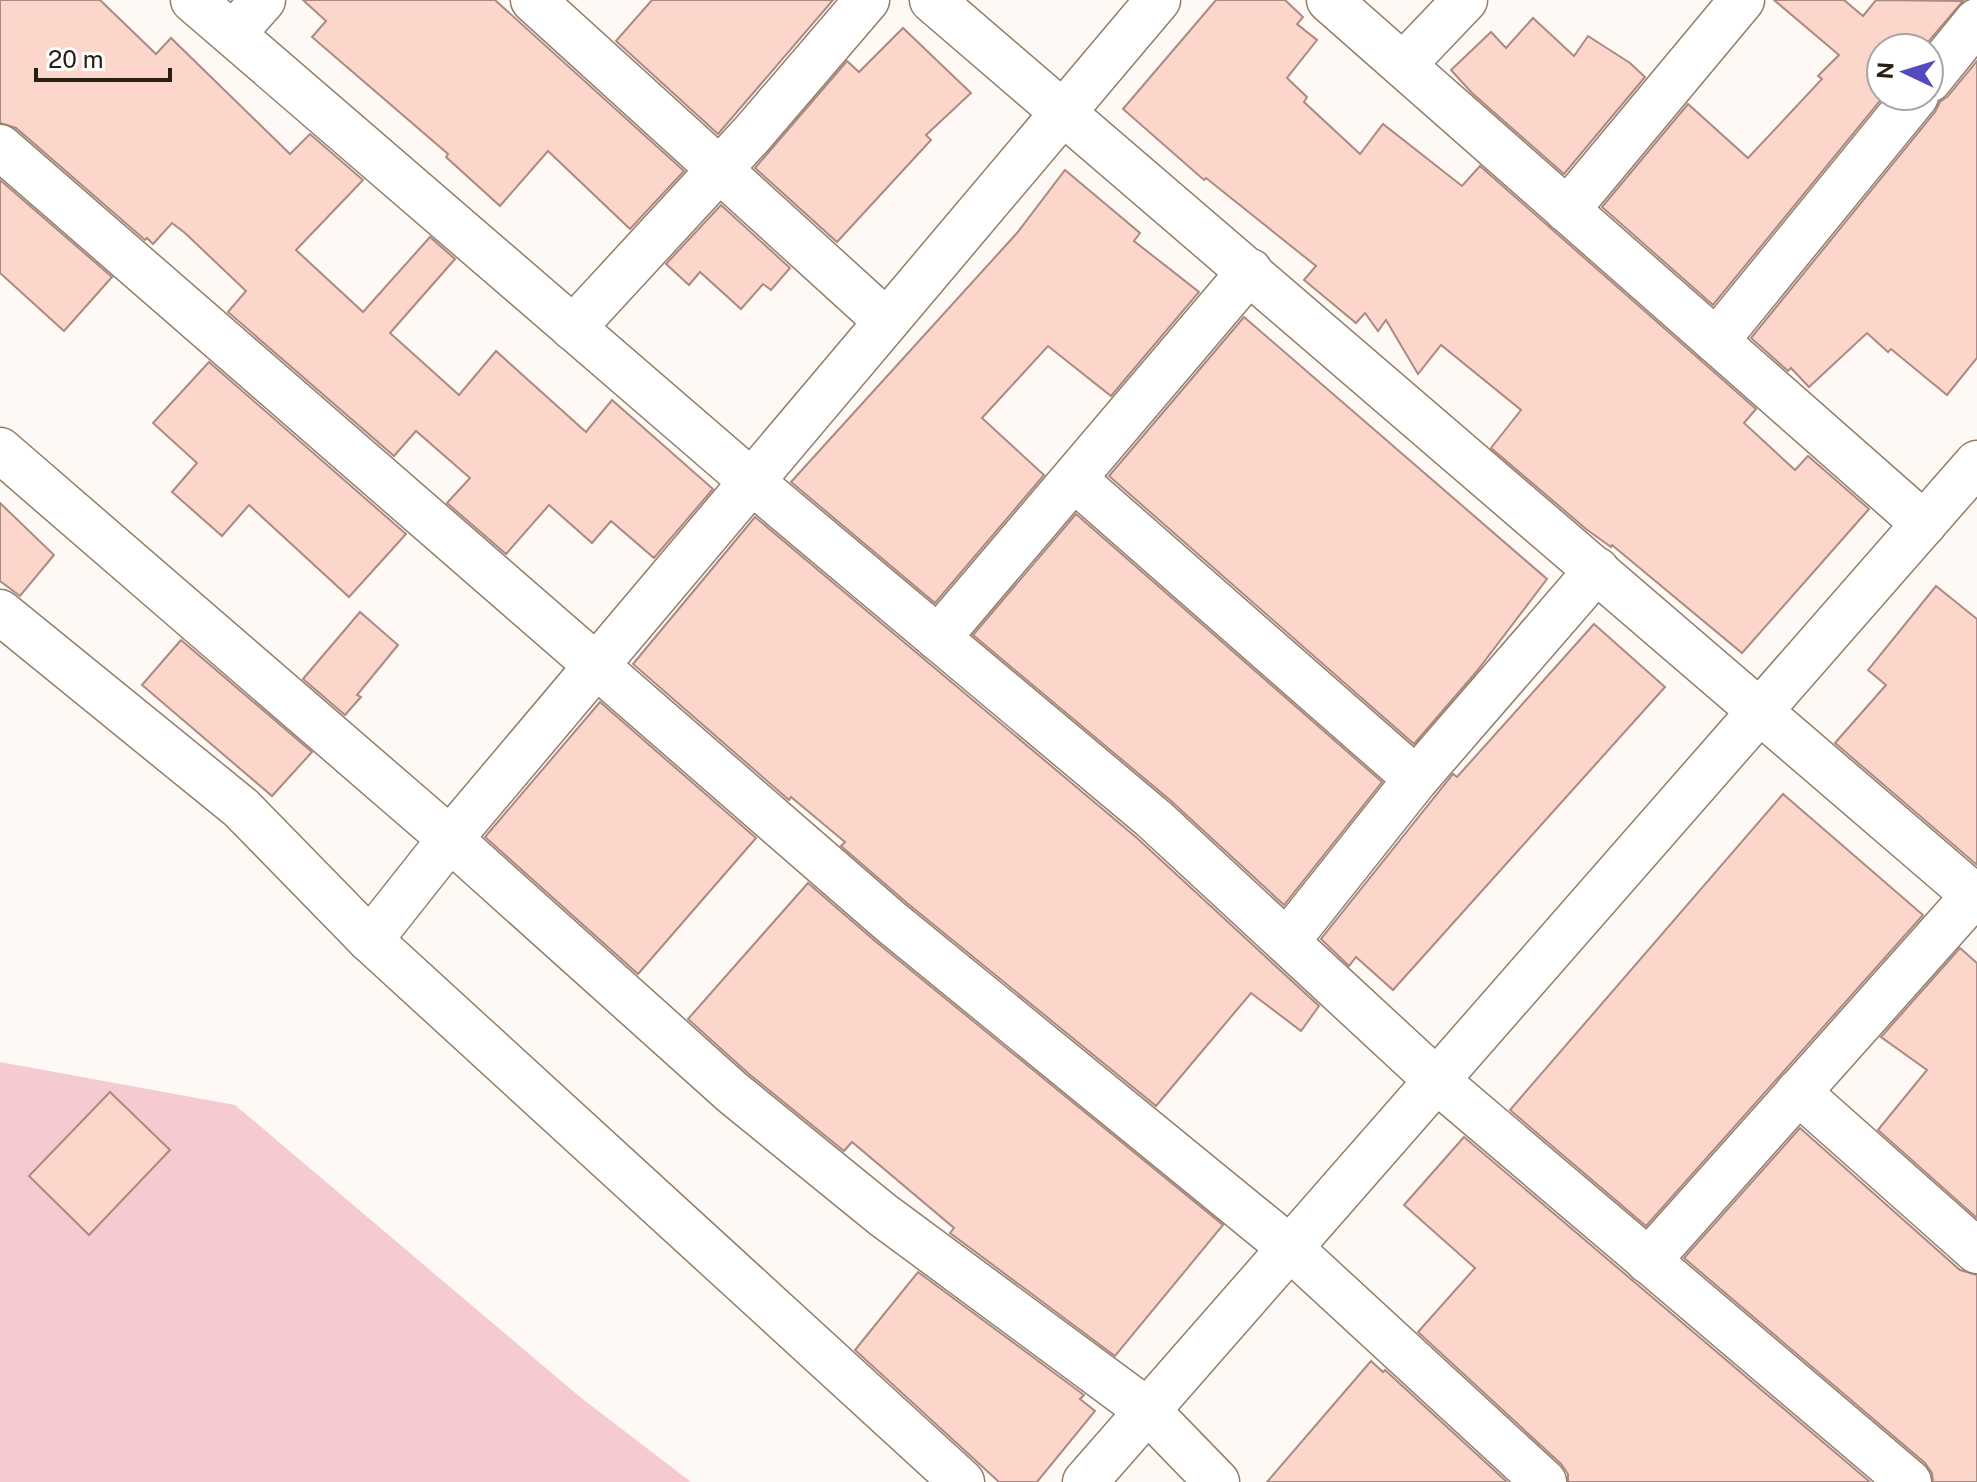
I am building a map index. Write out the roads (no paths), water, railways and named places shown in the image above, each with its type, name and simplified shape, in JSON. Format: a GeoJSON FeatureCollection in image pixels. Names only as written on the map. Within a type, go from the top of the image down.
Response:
{"type":"FeatureCollection","features":[{"type":"Feature","properties":{"kind":"street"},"geometry":{"type":"LineString","coordinates":[[193,0],[751,481],[1154,819],[1436,1080],[1909,1482]]}},
{"type":"Feature","properties":{"kind":"street"},"geometry":{"type":"LineString","coordinates":[[233,34],[263,0]]}},
{"type":"Feature","properties":{"kind":"street"},"geometry":{"type":"LineString","coordinates":[[533,0],[886,321]]}},
{"type":"Feature","properties":{"kind":"street"},"geometry":{"type":"LineString","coordinates":[[573,328],[720,168],[867,0]]}},
{"type":"Feature","properties":{"kind":"street"},"geometry":{"type":"LineString","coordinates":[[932,0],[1976,895],[1648,1261]]}},
{"type":"Feature","properties":{"kind":"street"},"geometry":{"type":"LineString","coordinates":[[370,940],[595,666],[1158,0]]}},
{"type":"Feature","properties":{"kind":"street"},"geometry":{"type":"LineString","coordinates":[[1329,0],[1924,524]]}},
{"type":"Feature","properties":{"kind":"street"},"geometry":{"type":"LineString","coordinates":[[1403,65],[1465,0]]}},
{"type":"Feature","properties":{"kind":"street"},"geometry":{"type":"LineString","coordinates":[[1567,210],[1742,0]]}},
{"type":"Feature","properties":{"kind":"street"},"geometry":{"type":"LineString","coordinates":[[1945,60],[1977,21]]}},
{"type":"Feature","properties":{"kind":"street"},"geometry":{"type":"LineString","coordinates":[[1716,341],[1903,112]]}},
{"type":"Feature","properties":{"kind":"street"},"geometry":{"type":"LineString","coordinates":[[0,147],[891,922],[1290,1248],[1544,1482]]}},
{"type":"Feature","properties":{"kind":"street"},"geometry":{"type":"LineString","coordinates":[[938,638],[1250,271]]}},
{"type":"Feature","properties":{"kind":"street"},"geometry":{"type":"LineString","coordinates":[[0,450],[450,839],[743,1102],[883,1215],[1148,1411],[1217,1482]]}},
{"type":"Feature","properties":{"kind":"street"},"geometry":{"type":"LineString","coordinates":[[1085,1482],[1977,463]]}},
{"type":"Feature","properties":{"kind":"street"},"geometry":{"type":"LineString","coordinates":[[1074,479],[1416,779]]}},
{"type":"Feature","properties":{"kind":"street"},"geometry":{"type":"LineString","coordinates":[[1288,940],[1416,779],[1597,570]]}},
{"type":"Feature","properties":{"kind":"street"},"geometry":{"type":"LineString","coordinates":[[0,612],[241,808],[370,940],[962,1482]]}},
{"type":"Feature","properties":{"kind":"street"},"geometry":{"type":"LineString","coordinates":[[1798,1092],[1977,1251]]}}]}
